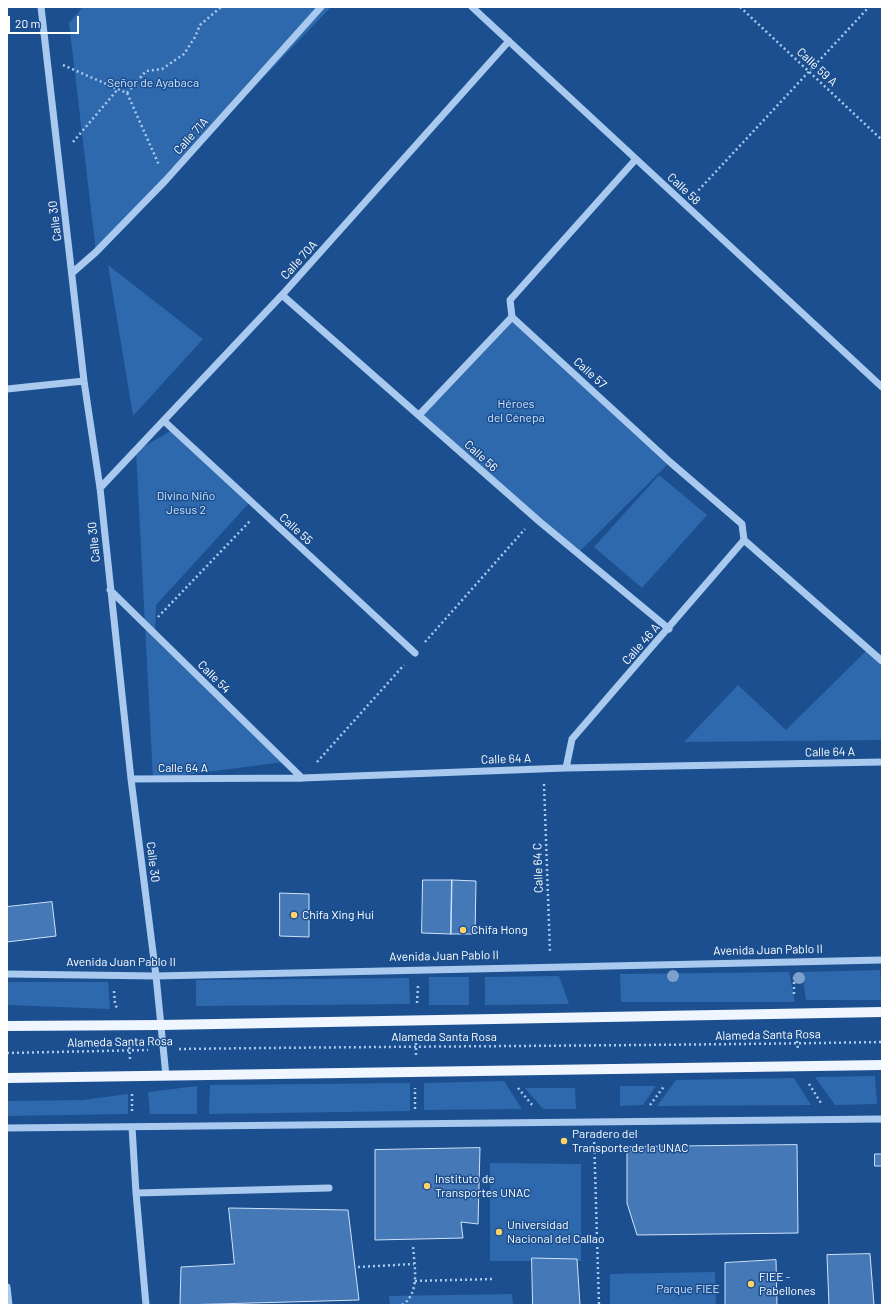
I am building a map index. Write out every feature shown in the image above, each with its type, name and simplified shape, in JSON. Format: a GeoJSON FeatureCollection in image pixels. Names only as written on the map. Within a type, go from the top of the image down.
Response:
{"type":"FeatureCollection","features":[{"type":"Feature","properties":{"kind":"main road"},"geometry":{"type":"LineString","coordinates":[[7,1026],[161,1025],[882,1012]]}},
{"type":"Feature","properties":{"kind":"main road"},"geometry":{"type":"LineString","coordinates":[[7,1078],[882,1065]]}},
{"type":"Feature","properties":{"kind":"street","name":"Calle 30"},"geometry":{"type":"LineString","coordinates":[[41,7],[84,381],[100,488],[131,779],[156,976],[166,1076]]}},
{"type":"Feature","properties":{"kind":"street","name":"Calle 71A"},"geometry":{"type":"LineString","coordinates":[[72,274],[96,252],[166,180],[321,7]]}},
{"type":"Feature","properties":{"kind":"street","name":"Calle 58"},"geometry":{"type":"LineString","coordinates":[[472,7],[882,386]]}},
{"type":"Feature","properties":{"kind":"street","name":"Calle 70A"},"geometry":{"type":"LineString","coordinates":[[100,488],[282,295],[509,42]]}},
{"type":"Feature","properties":{"kind":"street"},"geometry":{"type":"LineString","coordinates":[[419,415],[512,317],[510,300],[636,159]]}},
{"type":"Feature","properties":{"kind":"street","name":"Calle 56"},"geometry":{"type":"LineString","coordinates":[[282,295],[540,522],[669,629]]}},
{"type":"Feature","properties":{"kind":"street","name":"Calle 57"},"geometry":{"type":"LineString","coordinates":[[512,317],[670,462],[742,524],[744,540]]}},
{"type":"Feature","properties":{"kind":"street"},"geometry":{"type":"LineString","coordinates":[[7,389],[84,381]]}},
{"type":"Feature","properties":{"kind":"street","name":"Calle 55"},"geometry":{"type":"LineString","coordinates":[[164,421],[415,653]]}},
{"type":"Feature","properties":{"kind":"street"},"geometry":{"type":"LineString","coordinates":[[744,540],[882,661]]}},
{"type":"Feature","properties":{"kind":"street","name":"Calle 46 A"},"geometry":{"type":"LineString","coordinates":[[566,768],[572,739],[669,629],[744,540]]}},
{"type":"Feature","properties":{"kind":"street","name":"Calle 54"},"geometry":{"type":"LineString","coordinates":[[110,590],[302,778]]}},
{"type":"Feature","properties":{"kind":"street","name":"Calle 64 A"},"geometry":{"type":"LineString","coordinates":[[131,779],[302,778],[566,768],[882,762]]}},
{"type":"Feature","properties":{"kind":"street","name":"Avenida Juan Pablo II"},"geometry":{"type":"LineString","coordinates":[[7,974],[156,976],[882,960]]}},
{"type":"Feature","properties":{"kind":"street"},"geometry":{"type":"LineString","coordinates":[[7,1128],[882,1119]]}},
{"type":"Feature","properties":{"kind":"street"},"geometry":{"type":"LineString","coordinates":[[132,1127],[146,1305]]}},
{"type":"Feature","properties":{"kind":"street"},"geometry":{"type":"LineString","coordinates":[[136,1193],[329,1188]]}},
{"type":"Feature","properties":{"kind":"street"},"geometry":{"type":"LineString","coordinates":[[7,1287],[9,1305]]}},
{"type":"Feature","properties":{"kind":"path"},"geometry":{"type":"LineString","coordinates":[[127,93],[146,71],[162,69],[184,54],[195,37],[200,24],[221,7]]}},
{"type":"Feature","properties":{"kind":"path","name":"Calle 59 A"},"geometry":{"type":"LineString","coordinates":[[740,7],[882,140]]}},
{"type":"Feature","properties":{"kind":"path"},"geometry":{"type":"LineString","coordinates":[[685,205],[869,7]]}},
{"type":"Feature","properties":{"kind":"path"},"geometry":{"type":"LineString","coordinates":[[47,58],[127,93],[166,180]]}},
{"type":"Feature","properties":{"kind":"path"},"geometry":{"type":"LineString","coordinates":[[59,159],[118,89]]}},
{"type":"Feature","properties":{"kind":"path"},"geometry":{"type":"LineString","coordinates":[[148,628],[259,510]]}},
{"type":"Feature","properties":{"kind":"path","name":"Calle 64 C"},"geometry":{"type":"LineString","coordinates":[[543,769],[550,967]]}},
{"type":"Feature","properties":{"kind":"path"},"geometry":{"type":"LineString","coordinates":[[793,962],[798,1066],[830,1119]]}},
{"type":"Feature","properties":{"kind":"path"},"geometry":{"type":"LineString","coordinates":[[414,1124],[418,970]]}},
{"type":"Feature","properties":{"kind":"path"},"geometry":{"type":"LineString","coordinates":[[113,975],[115,1004],[128,1025],[132,1076],[132,1127]]}},
{"type":"Feature","properties":{"kind":"path","name":"Alameda Santa Rosa"},"geometry":{"type":"LineString","coordinates":[[7,1053],[416,1046],[593,1047],[882,1042]]}},
{"type":"Feature","properties":{"kind":"path"},"geometry":{"type":"LineString","coordinates":[[638,1122],[678,1068]]}},
{"type":"Feature","properties":{"kind":"path"},"geometry":{"type":"LineString","coordinates":[[505,1071],[545,1123]]}},
{"type":"Feature","properties":{"kind":"path"},"geometry":{"type":"LineString","coordinates":[[594,1122],[599,1305]]}},
{"type":"Feature","properties":{"kind":"path"},"geometry":{"type":"LineString","coordinates":[[402,1305],[413,1293],[415,1281],[413,1245]]}},
{"type":"Feature","properties":{"kind":"path"},"geometry":{"type":"LineString","coordinates":[[358,1267],[414,1264]]}},
{"type":"Feature","properties":{"kind":"path"},"geometry":{"type":"LineString","coordinates":[[415,1281],[492,1279]]}},
{"type":"Feature","properties":{"kind":"green space","name":"Señor de Ayabaca"},"geometry":{"type":"Polygon","coordinates":[[[83,7],[331,7],[96,252],[69,23],[83,7]]]}},
{"type":"Feature","properties":{"kind":"green space"},"geometry":{"type":"Polygon","coordinates":[[[108,265],[203,339],[133,416],[108,265]]]}},
{"type":"Feature","properties":{"kind":"green space","name":"Héroes del Cénepa"},"geometry":{"type":"Polygon","coordinates":[[[512,317],[670,462],[577,554],[419,415],[512,317]]]}},
{"type":"Feature","properties":{"kind":"green space","name":"Divino Niño Jesus 2"},"geometry":{"type":"Polygon","coordinates":[[[174,429],[251,501],[156,605],[155,633],[284,762],[153,779],[136,451],[174,429]]]}},
{"type":"Feature","properties":{"kind":"green space"},"geometry":{"type":"Polygon","coordinates":[[[659,475],[707,515],[642,588],[594,547],[659,475]]]}},
{"type":"Feature","properties":{"kind":"green space"},"geometry":{"type":"Polygon","coordinates":[[[866,651],[882,665],[882,740],[684,742],[738,685],[786,730],[866,651]]]}},
{"type":"Feature","properties":{"kind":"green space"},"geometry":{"type":"Polygon","coordinates":[[[880,970],[881,1000],[806,1000],[802,972],[880,970]]]}},
{"type":"Feature","properties":{"kind":"green space"},"geometry":{"type":"Polygon","coordinates":[[[789,972],[795,1002],[621,1002],[620,974],[789,972]]]}},
{"type":"Feature","properties":{"kind":"green space"},"geometry":{"type":"Polygon","coordinates":[[[559,976],[569,1004],[485,1005],[485,977],[559,976]]]}},
{"type":"Feature","properties":{"kind":"green space"},"geometry":{"type":"Polygon","coordinates":[[[429,977],[469,977],[469,1005],[429,1005],[429,977]]]}},
{"type":"Feature","properties":{"kind":"green space"},"geometry":{"type":"Polygon","coordinates":[[[409,978],[410,1004],[196,1006],[196,980],[409,978]]]}},
{"type":"Feature","properties":{"kind":"green space"},"geometry":{"type":"Polygon","coordinates":[[[7,982],[108,982],[110,1009],[7,1005],[7,982]]]}},
{"type":"Feature","properties":{"kind":"green space"},"geometry":{"type":"Polygon","coordinates":[[[875,1076],[877,1104],[835,1105],[815,1077],[875,1076]]]}},
{"type":"Feature","properties":{"kind":"green space"},"geometry":{"type":"Polygon","coordinates":[[[794,1078],[811,1105],[657,1106],[676,1080],[794,1078]]]}},
{"type":"Feature","properties":{"kind":"green space"},"geometry":{"type":"Polygon","coordinates":[[[504,1081],[522,1109],[424,1110],[424,1083],[504,1081]]]}},
{"type":"Feature","properties":{"kind":"green space"},"geometry":{"type":"Polygon","coordinates":[[[410,1083],[410,1111],[209,1114],[210,1085],[410,1083]]]}},
{"type":"Feature","properties":{"kind":"green space"},"geometry":{"type":"Polygon","coordinates":[[[197,1086],[197,1114],[150,1114],[148,1092],[197,1086]]]}},
{"type":"Feature","properties":{"kind":"green space"},"geometry":{"type":"Polygon","coordinates":[[[620,1086],[656,1086],[643,1105],[620,1106],[620,1086]]]}},
{"type":"Feature","properties":{"kind":"green space"},"geometry":{"type":"Polygon","coordinates":[[[525,1088],[575,1088],[576,1109],[543,1109],[525,1088]]]}},
{"type":"Feature","properties":{"kind":"green space"},"geometry":{"type":"Polygon","coordinates":[[[128,1094],[128,1114],[7,1116],[7,1101],[83,1100],[128,1094]]]}},
{"type":"Feature","properties":{"kind":"green space"},"geometry":{"type":"Polygon","coordinates":[[[490,1163],[581,1164],[581,1261],[490,1261],[490,1163]]]}},
{"type":"Feature","properties":{"kind":"green space","name":"Parque FIEE"},"geometry":{"type":"Polygon","coordinates":[[[715,1272],[716,1305],[610,1305],[610,1274],[715,1272]]]}},
{"type":"Feature","properties":{"kind":"green space"},"geometry":{"type":"Polygon","coordinates":[[[512,1294],[513,1305],[390,1305],[389,1296],[512,1294]]]}},
{"type":"Feature","properties":{"kind":"building"},"geometry":{"type":"Polygon","coordinates":[[[423,880],[452,880],[451,934],[422,933],[423,880]]]}},
{"type":"Feature","properties":{"kind":"building"},"geometry":{"type":"Polygon","coordinates":[[[452,880],[476,881],[475,934],[451,934],[452,880]]]}},
{"type":"Feature","properties":{"kind":"building","name":"Chifa Xing Hui"},"geometry":{"type":"Polygon","coordinates":[[[280,893],[309,894],[309,937],[280,936],[280,893]]]}},
{"type":"Feature","properties":{"kind":"building"},"geometry":{"type":"Polygon","coordinates":[[[52,902],[56,936],[7,942],[7,907],[52,902]]]}},
{"type":"Feature","properties":{"kind":"building"},"geometry":{"type":"Polygon","coordinates":[[[797,1145],[798,1233],[637,1235],[627,1203],[627,1147],[797,1145]]]}},
{"type":"Feature","properties":{"kind":"building","name":"Instituto de Transportes UNAC"},"geometry":{"type":"Polygon","coordinates":[[[480,1148],[478,1224],[461,1222],[463,1238],[375,1240],[375,1150],[480,1148]]]}},
{"type":"Feature","properties":{"kind":"building"},"geometry":{"type":"Polygon","coordinates":[[[875,1154],[882,1154],[882,1166],[875,1166],[875,1154]]]}},
{"type":"Feature","properties":{"kind":"building"},"geometry":{"type":"Polygon","coordinates":[[[229,1208],[348,1210],[359,1300],[180,1305],[181,1267],[234,1264],[229,1208]]]}},
{"type":"Feature","properties":{"kind":"building"},"geometry":{"type":"Polygon","coordinates":[[[870,1254],[874,1305],[829,1305],[827,1255],[870,1254]]]}},
{"type":"Feature","properties":{"kind":"building"},"geometry":{"type":"Polygon","coordinates":[[[532,1258],[577,1259],[580,1305],[533,1305],[532,1258]]]}},
{"type":"Feature","properties":{"kind":"building","name":"FIEE - Pabellones"},"geometry":{"type":"Polygon","coordinates":[[[776,1260],[777,1305],[725,1305],[725,1263],[776,1260]]]}},
{"type":"Feature","properties":{"kind":"place","name":"Chifa Xing Hui"},"geometry":{"type":"Point","coordinates":[294,915]}},
{"type":"Feature","properties":{"kind":"place","name":"Chifa Hong"},"geometry":{"type":"Point","coordinates":[463,930]}},
{"type":"Feature","properties":{"kind":"place","name":"Paradero del Transporte de la UNAC"},"geometry":{"type":"Point","coordinates":[564,1141]}},
{"type":"Feature","properties":{"kind":"place","name":"Instituto de Transportes UNAC"},"geometry":{"type":"Point","coordinates":[427,1186]}},
{"type":"Feature","properties":{"kind":"place","name":"Universidad Nacional del Callao"},"geometry":{"type":"Point","coordinates":[499,1232]}},
{"type":"Feature","properties":{"kind":"place","name":"FIEE - Pabellones"},"geometry":{"type":"Point","coordinates":[751,1284]}}]}
